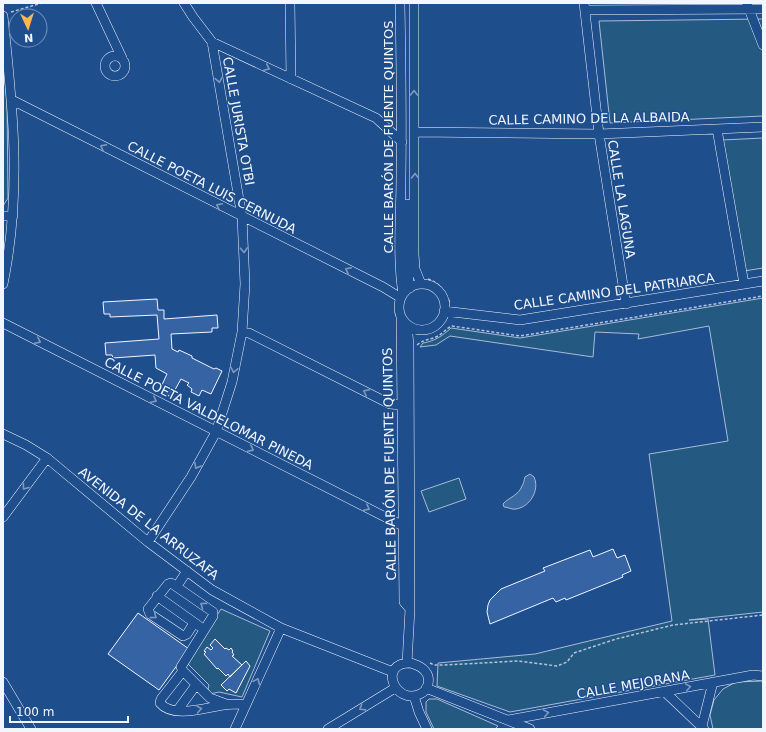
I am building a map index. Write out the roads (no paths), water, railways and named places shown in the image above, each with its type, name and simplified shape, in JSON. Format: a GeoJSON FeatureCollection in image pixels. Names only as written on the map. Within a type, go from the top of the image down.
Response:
{"type":"FeatureCollection","features":[{"type":"Feature","properties":{"kind":"street"},"geometry":{"type":"LineString","coordinates":[[96,3],[122,58]]}},
{"type":"Feature","properties":{"kind":"street"},"geometry":{"type":"LineString","coordinates":[[184,3],[212,42],[376,118],[402,142]]}},
{"type":"Feature","properties":{"kind":"street"},"geometry":{"type":"LineString","coordinates":[[290,3],[291,78]]}},
{"type":"Feature","properties":{"kind":"street","name":"CALLE BARÓN DE FUENTE QUINTOS"},"geometry":{"type":"LineString","coordinates":[[400,3],[402,296]]}},
{"type":"Feature","properties":{"kind":"street","name":"CALLE BARÓN DE FUENTE QUINTOS"},"geometry":{"type":"LineString","coordinates":[[406,3],[408,273],[410,288]]}},
{"type":"Feature","properties":{"kind":"street","name":"CALLE BARÓN DE FUENTE QUINTOS"},"geometry":{"type":"LineString","coordinates":[[414,3],[414,254],[416,269],[423,281]]}},
{"type":"Feature","properties":{"kind":"street"},"geometry":{"type":"LineString","coordinates":[[585,7],[748,6],[763,8]]}},
{"type":"Feature","properties":{"kind":"street"},"geometry":{"type":"LineString","coordinates":[[748,6],[763,45]]}},
{"type":"Feature","properties":{"kind":"street","name":"CALLE LA LAGUNA"},"geometry":{"type":"LineString","coordinates":[[585,7],[599,134],[626,304]]}},
{"type":"Feature","properties":{"kind":"street"},"geometry":{"type":"LineString","coordinates":[[3,284],[9,257],[15,171],[7,14]]}},
{"type":"Feature","properties":{"kind":"street","name":"CALLE JURISTA OTBI"},"geometry":{"type":"LineString","coordinates":[[148,542],[191,477],[216,432],[232,382],[242,332],[245,284],[242,217],[212,42]]}},
{"type":"Feature","properties":{"kind":"street","name":"CALLE POETA LUIS CERNUDA"},"geometry":{"type":"LineString","coordinates":[[12,100],[242,217],[402,296]]}},
{"type":"Feature","properties":{"kind":"street","name":"CALLE CAMINO DE LA ALBAIDA"},"geometry":{"type":"LineString","coordinates":[[415,132],[599,134],[763,127]]}},
{"type":"Feature","properties":{"kind":"street"},"geometry":{"type":"LineString","coordinates":[[717,129],[744,284]]}},
{"type":"Feature","properties":{"kind":"street"},"geometry":{"type":"LineString","coordinates":[[3,216],[13,216]]}},
{"type":"Feature","properties":{"kind":"street"},"geometry":{"type":"LineString","coordinates":[[383,287],[390,286],[401,279]]}},
{"type":"Feature","properties":{"kind":"street"},"geometry":{"type":"LineString","coordinates":[[423,281],[435,288],[448,308],[440,321],[434,326],[428,329],[420,330],[413,329],[407,325],[400,316],[399,310],[402,296],[410,288],[423,281]]}},
{"type":"Feature","properties":{"kind":"street","name":"CALLE CAMINO DEL PATRIARCA"},"geometry":{"type":"LineString","coordinates":[[448,308],[520,320],[763,281]]}},
{"type":"Feature","properties":{"kind":"street","name":"CALLE BARÓN DE FUENTE QUINTOS"},"geometry":{"type":"LineString","coordinates":[[400,316],[404,602],[410,609]]}},
{"type":"Feature","properties":{"kind":"street","name":"CALLE POETA VALDELOMAR PINEDA"},"geometry":{"type":"LineString","coordinates":[[3,323],[403,526]]}},
{"type":"Feature","properties":{"kind":"street","name":"CALLE BARÓN DE FUENTE QUINTOS"},"geometry":{"type":"LineString","coordinates":[[407,325],[409,345],[410,609],[407,663]]}},
{"type":"Feature","properties":{"kind":"street","name":"CALLE BARÓN DE FUENTE QUINTOS"},"geometry":{"type":"LineString","coordinates":[[409,345],[420,330]]}},
{"type":"Feature","properties":{"kind":"street"},"geometry":{"type":"LineString","coordinates":[[242,332],[248,333],[390,404],[402,405]]}},
{"type":"Feature","properties":{"kind":"street","name":"AVENIDA DE LA ARRUZAFA"},"geometry":{"type":"LineString","coordinates":[[3,434],[26,444],[47,458],[148,542],[212,590],[281,628],[394,672]]}},
{"type":"Feature","properties":{"kind":"street"},"geometry":{"type":"LineString","coordinates":[[3,517],[47,458]]}},
{"type":"Feature","properties":{"kind":"street"},"geometry":{"type":"LineString","coordinates":[[177,586],[187,571]]}},
{"type":"Feature","properties":{"kind":"street"},"geometry":{"type":"LineString","coordinates":[[194,622],[187,634],[183,636],[150,614],[147,610],[157,596],[168,584],[171,583],[213,612],[213,616],[182,665],[181,670],[210,698],[226,704]]}},
{"type":"Feature","properties":{"kind":"street"},"geometry":{"type":"LineString","coordinates":[[157,596],[204,630]]}},
{"type":"Feature","properties":{"kind":"street"},"geometry":{"type":"LineString","coordinates":[[235,729],[281,628]]}},
{"type":"Feature","properties":{"kind":"street"},"geometry":{"type":"LineString","coordinates":[[407,663],[417,665],[424,670],[428,679],[426,688],[423,692],[414,696],[408,696],[395,688],[393,683],[394,672],[398,666],[407,663]]}},
{"type":"Feature","properties":{"kind":"street"},"geometry":{"type":"LineString","coordinates":[[183,671],[160,702],[164,708],[183,712],[226,704],[246,704]]}},
{"type":"Feature","properties":{"kind":"street","name":"CALLE MEJORANA"},"geometry":{"type":"LineString","coordinates":[[508,720],[712,682],[753,675],[763,676]]}},
{"type":"Feature","properties":{"kind":"street"},"geometry":{"type":"LineString","coordinates":[[3,682],[32,729]]}},
{"type":"Feature","properties":{"kind":"street"},"geometry":{"type":"LineString","coordinates":[[703,727],[712,682]]}},
{"type":"Feature","properties":{"kind":"street"},"geometry":{"type":"LineString","coordinates":[[177,711],[196,685]]}},
{"type":"Feature","properties":{"kind":"street"},"geometry":{"type":"LineString","coordinates":[[328,729],[395,688]]}},
{"type":"Feature","properties":{"kind":"street"},"geometry":{"type":"LineString","coordinates":[[426,688],[530,729]]}},
{"type":"Feature","properties":{"kind":"street"},"geometry":{"type":"LineString","coordinates":[[664,691],[703,727]]}},
{"type":"Feature","properties":{"kind":"street"},"geometry":{"type":"LineString","coordinates":[[414,696],[419,712],[427,729]]}}]}
